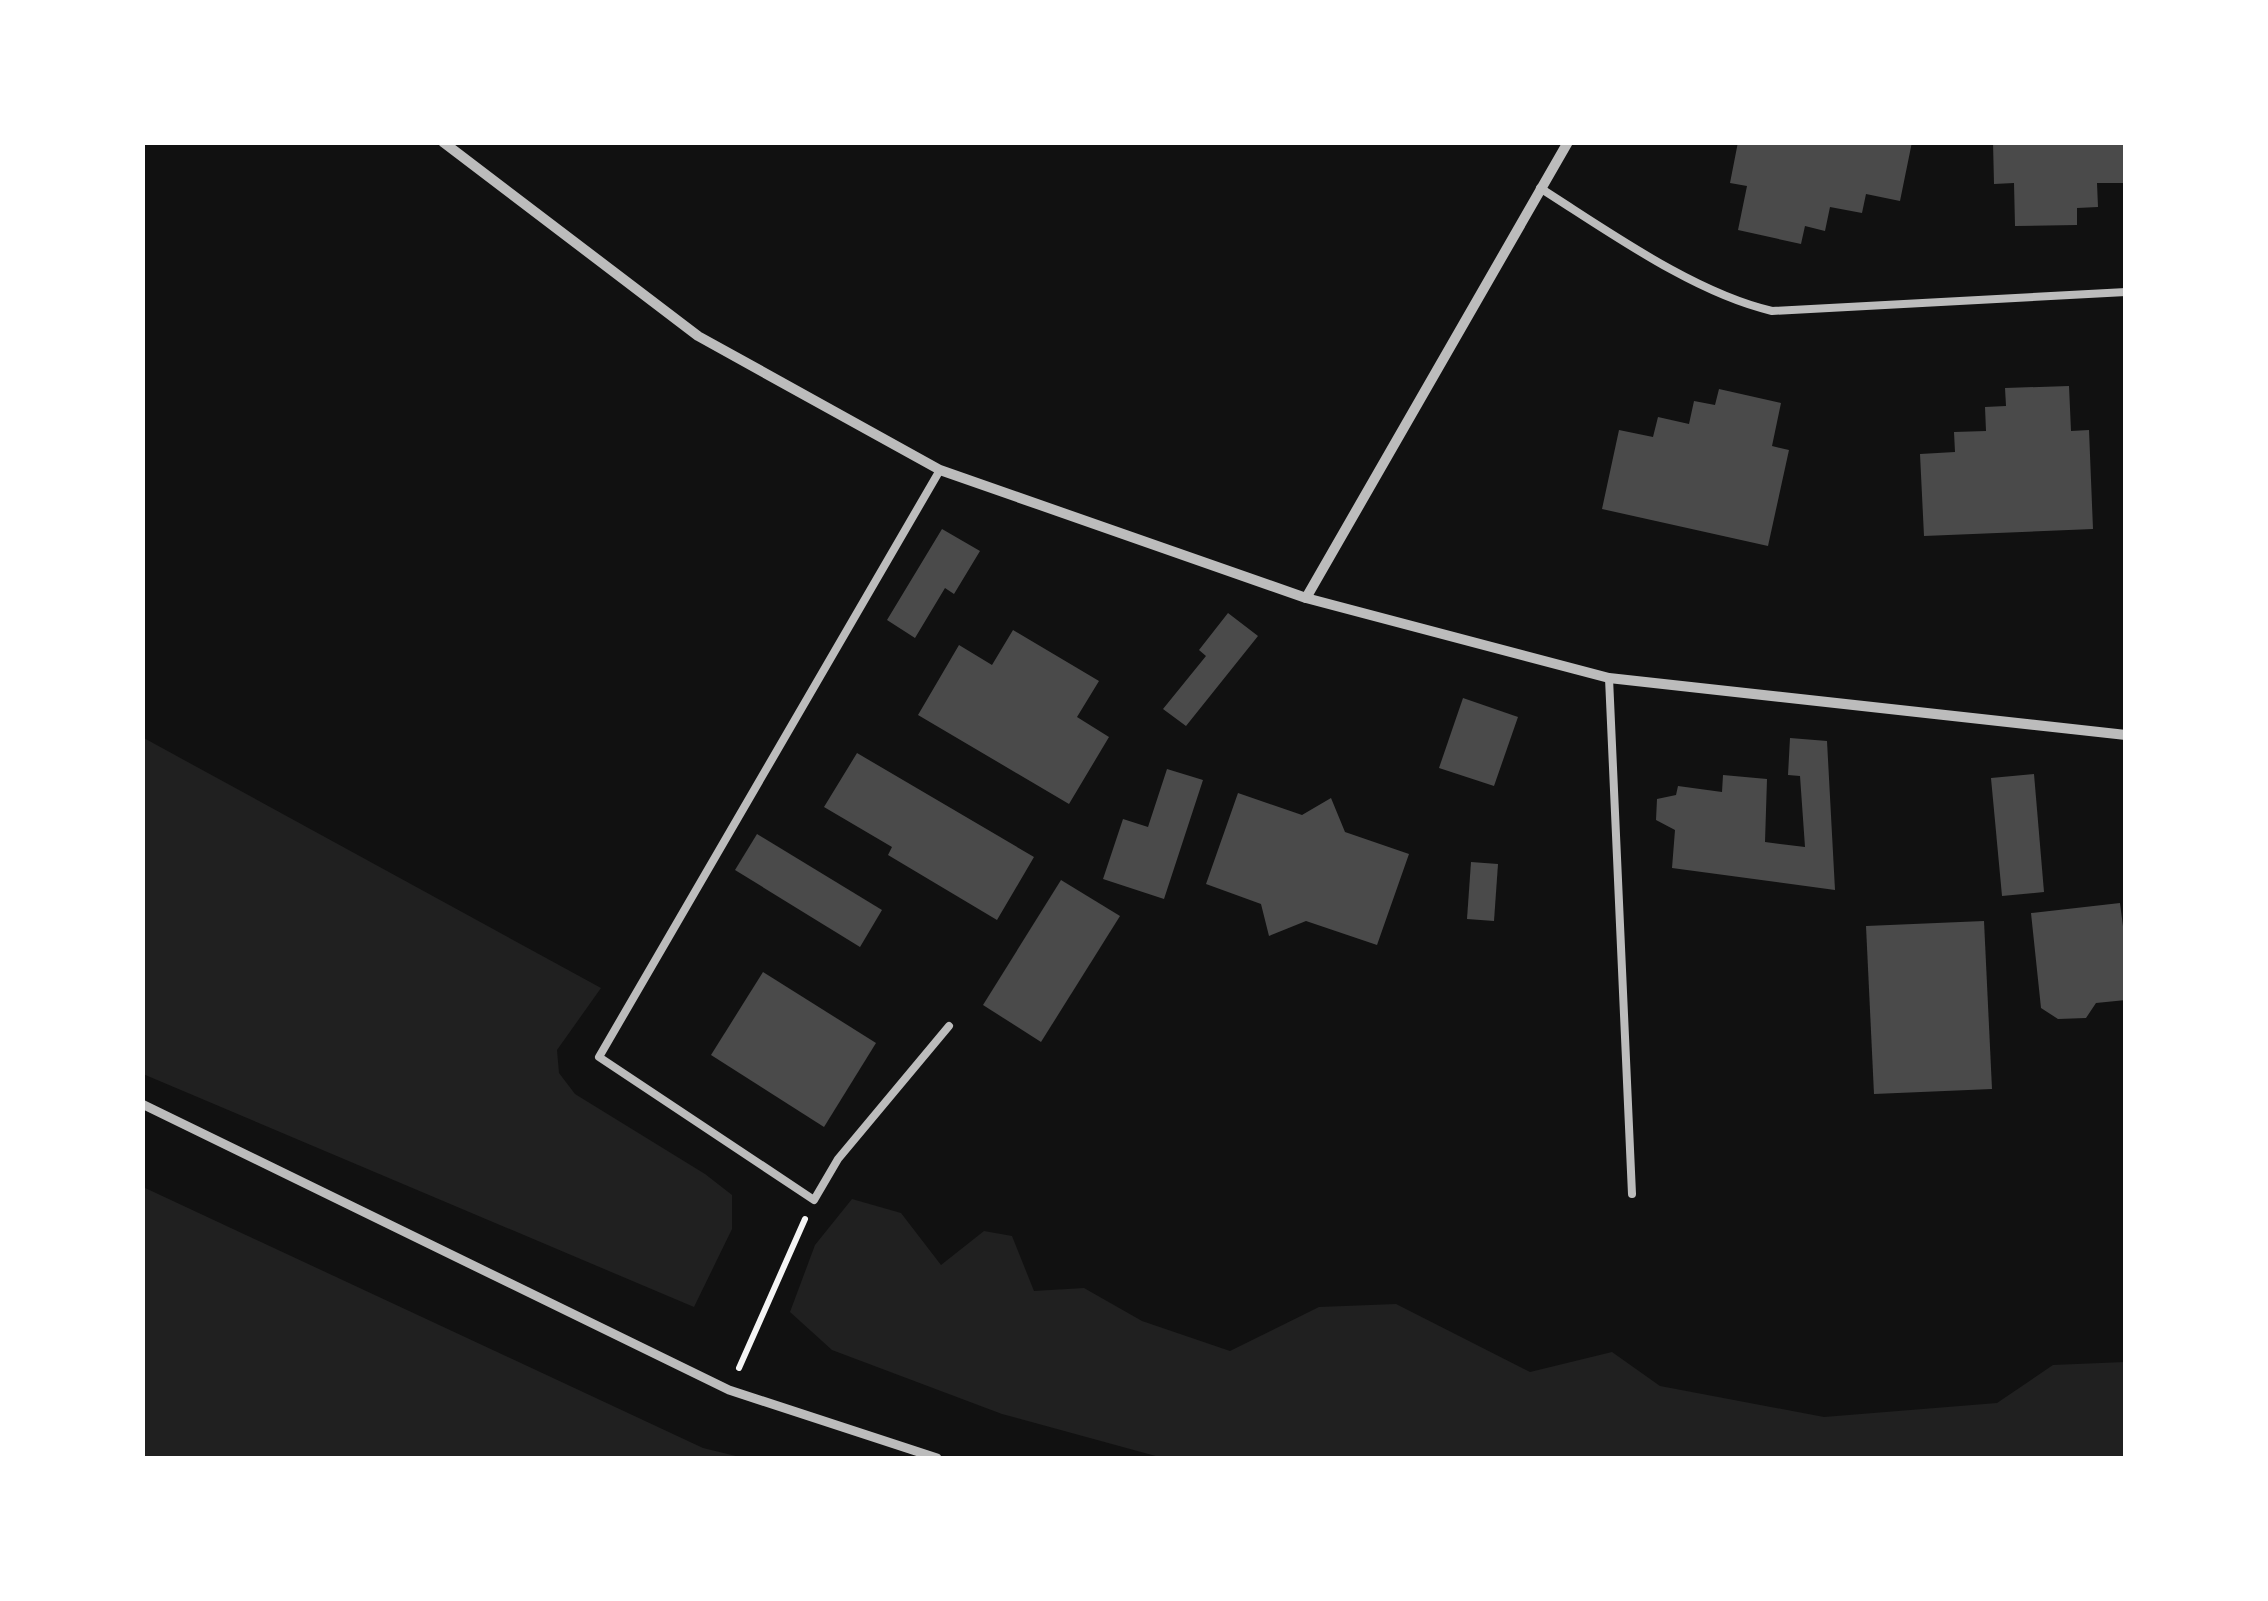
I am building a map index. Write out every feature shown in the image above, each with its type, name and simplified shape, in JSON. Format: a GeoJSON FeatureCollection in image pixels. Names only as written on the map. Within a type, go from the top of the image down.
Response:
{"type":"FeatureCollection","features":[{"type":"Feature","properties":{"kind":"street"},"geometry":{"type":"LineString","coordinates":[[442,142],[698,336],[940,470],[1306,598],[1609,678],[2126,734]]}},
{"type":"Feature","properties":{"kind":"street"},"geometry":{"type":"LineString","coordinates":[[1306,598],[1568,142]]}},
{"type":"Feature","properties":{"kind":"street"},"geometry":{"type":"LineString","coordinates":[[142,1104],[729,1390],[937,1458]]}},
{"type":"Feature","properties":{"kind":"lane"},"geometry":{"type":"LineString","coordinates":[[1540,188],[1631,246],[1742,304],[1772,311],[2126,292]]}},
{"type":"Feature","properties":{"kind":"lane"},"geometry":{"type":"LineString","coordinates":[[940,470],[599,1057],[814,1200],[838,1158],[949,1026]]}},
{"type":"Feature","properties":{"kind":"lane"},"geometry":{"type":"LineString","coordinates":[[1609,678],[1632,1194]]}},
{"type":"Feature","properties":{"kind":"path"},"geometry":{"type":"LineString","coordinates":[[729,1390],[814,1200]]}},
{"type":"Feature","properties":{"kind":"shaded area"},"geometry":{"type":"Polygon","coordinates":[[[142,737],[601,988],[557,1050],[559,1073],[575,1094],[705,1174],[732,1195],[732,1229],[694,1307],[143,1074],[142,737]]]}},
{"type":"Feature","properties":{"kind":"shaded area"},"geometry":{"type":"Polygon","coordinates":[[[143,1187],[703,1448],[744,1458],[143,1458],[143,1187]]]}},
{"type":"Feature","properties":{"kind":"shaded area"},"geometry":{"type":"Polygon","coordinates":[[[852,1199],[901,1213],[941,1265],[984,1231],[1012,1236],[1034,1291],[1084,1288],[1142,1321],[1230,1351],[1319,1307],[1396,1304],[1530,1372],[1612,1352],[1660,1386],[1824,1417],[1997,1403],[2053,1365],[2125,1362],[2125,1458],[1163,1458],[1002,1414],[832,1350],[790,1312],[815,1245],[852,1199]]]}},
{"type":"Feature","properties":{"kind":"building"},"geometry":{"type":"Polygon","coordinates":[[[1738,142],[1912,142],[1900,201],[1866,194],[1862,213],[1830,207],[1825,231],[1805,226],[1801,244],[1738,230],[1747,186],[1730,183],[1738,142]]]}},
{"type":"Feature","properties":{"kind":"building"},"geometry":{"type":"Polygon","coordinates":[[[1993,142],[2126,142],[2126,183],[2097,183],[2098,207],[2077,208],[2077,225],[2015,226],[2014,183],[1994,184],[1993,142]]]}},
{"type":"Feature","properties":{"kind":"building"},"geometry":{"type":"Polygon","coordinates":[[[2069,386],[2071,431],[2089,430],[2093,529],[1924,536],[1920,454],[1955,452],[1954,432],[1986,431],[1985,407],[2006,406],[2005,388],[2069,386]]]}},
{"type":"Feature","properties":{"kind":"building"},"geometry":{"type":"Polygon","coordinates":[[[1719,389],[1781,403],[1772,446],[1789,450],[1768,546],[1602,509],[1619,430],[1653,437],[1658,417],[1689,424],[1694,401],[1715,405],[1719,389]]]}},
{"type":"Feature","properties":{"kind":"building"},"geometry":{"type":"Polygon","coordinates":[[[942,529],[980,551],[954,594],[945,588],[915,638],[887,620],[942,529]]]}},
{"type":"Feature","properties":{"kind":"building"},"geometry":{"type":"Polygon","coordinates":[[[1228,613],[1258,636],[1186,726],[1163,709],[1206,656],[1199,650],[1228,613]]]}},
{"type":"Feature","properties":{"kind":"building"},"geometry":{"type":"Polygon","coordinates":[[[1013,630],[1099,681],[1077,717],[1109,737],[1069,804],[918,715],[959,645],[992,665],[1013,630]]]}},
{"type":"Feature","properties":{"kind":"building"},"geometry":{"type":"Polygon","coordinates":[[[1463,698],[1518,717],[1494,786],[1439,768],[1463,698]]]}},
{"type":"Feature","properties":{"kind":"building"},"geometry":{"type":"Polygon","coordinates":[[[1790,738],[1827,741],[1835,890],[1672,868],[1675,830],[1656,820],[1657,799],[1676,795],[1678,786],[1722,792],[1723,775],[1767,779],[1765,842],[1805,847],[1800,776],[1788,775],[1790,738]]]}},
{"type":"Feature","properties":{"kind":"building"},"geometry":{"type":"Polygon","coordinates":[[[857,753],[1034,857],[997,920],[888,855],[892,847],[824,807],[857,753]]]}},
{"type":"Feature","properties":{"kind":"building"},"geometry":{"type":"Polygon","coordinates":[[[1167,769],[1203,780],[1164,899],[1103,879],[1123,819],[1148,827],[1167,769]]]}},
{"type":"Feature","properties":{"kind":"building"},"geometry":{"type":"Polygon","coordinates":[[[2034,774],[2044,892],[2002,896],[1991,778],[2034,774]]]}},
{"type":"Feature","properties":{"kind":"building"},"geometry":{"type":"Polygon","coordinates":[[[1238,793],[1302,815],[1331,798],[1345,832],[1409,854],[1377,945],[1306,921],[1269,936],[1261,904],[1206,884],[1238,793]]]}},
{"type":"Feature","properties":{"kind":"building"},"geometry":{"type":"Polygon","coordinates":[[[757,834],[882,910],[860,947],[735,870],[757,834]]]}},
{"type":"Feature","properties":{"kind":"building"},"geometry":{"type":"Polygon","coordinates":[[[1471,862],[1498,864],[1494,921],[1467,919],[1471,862]]]}},
{"type":"Feature","properties":{"kind":"building"},"geometry":{"type":"Polygon","coordinates":[[[1061,880],[1120,916],[1041,1042],[983,1005],[1061,880]]]}},
{"type":"Feature","properties":{"kind":"building"},"geometry":{"type":"Polygon","coordinates":[[[2120,903],[2126,950],[2126,1000],[2096,1003],[2086,1018],[2058,1019],[2041,1008],[2031,913],[2120,903]]]}},
{"type":"Feature","properties":{"kind":"building"},"geometry":{"type":"Polygon","coordinates":[[[1984,921],[1992,1089],[1874,1094],[1866,926],[1984,921]]]}},
{"type":"Feature","properties":{"kind":"building"},"geometry":{"type":"Polygon","coordinates":[[[763,972],[876,1043],[824,1127],[711,1055],[763,972]]]}}]}
